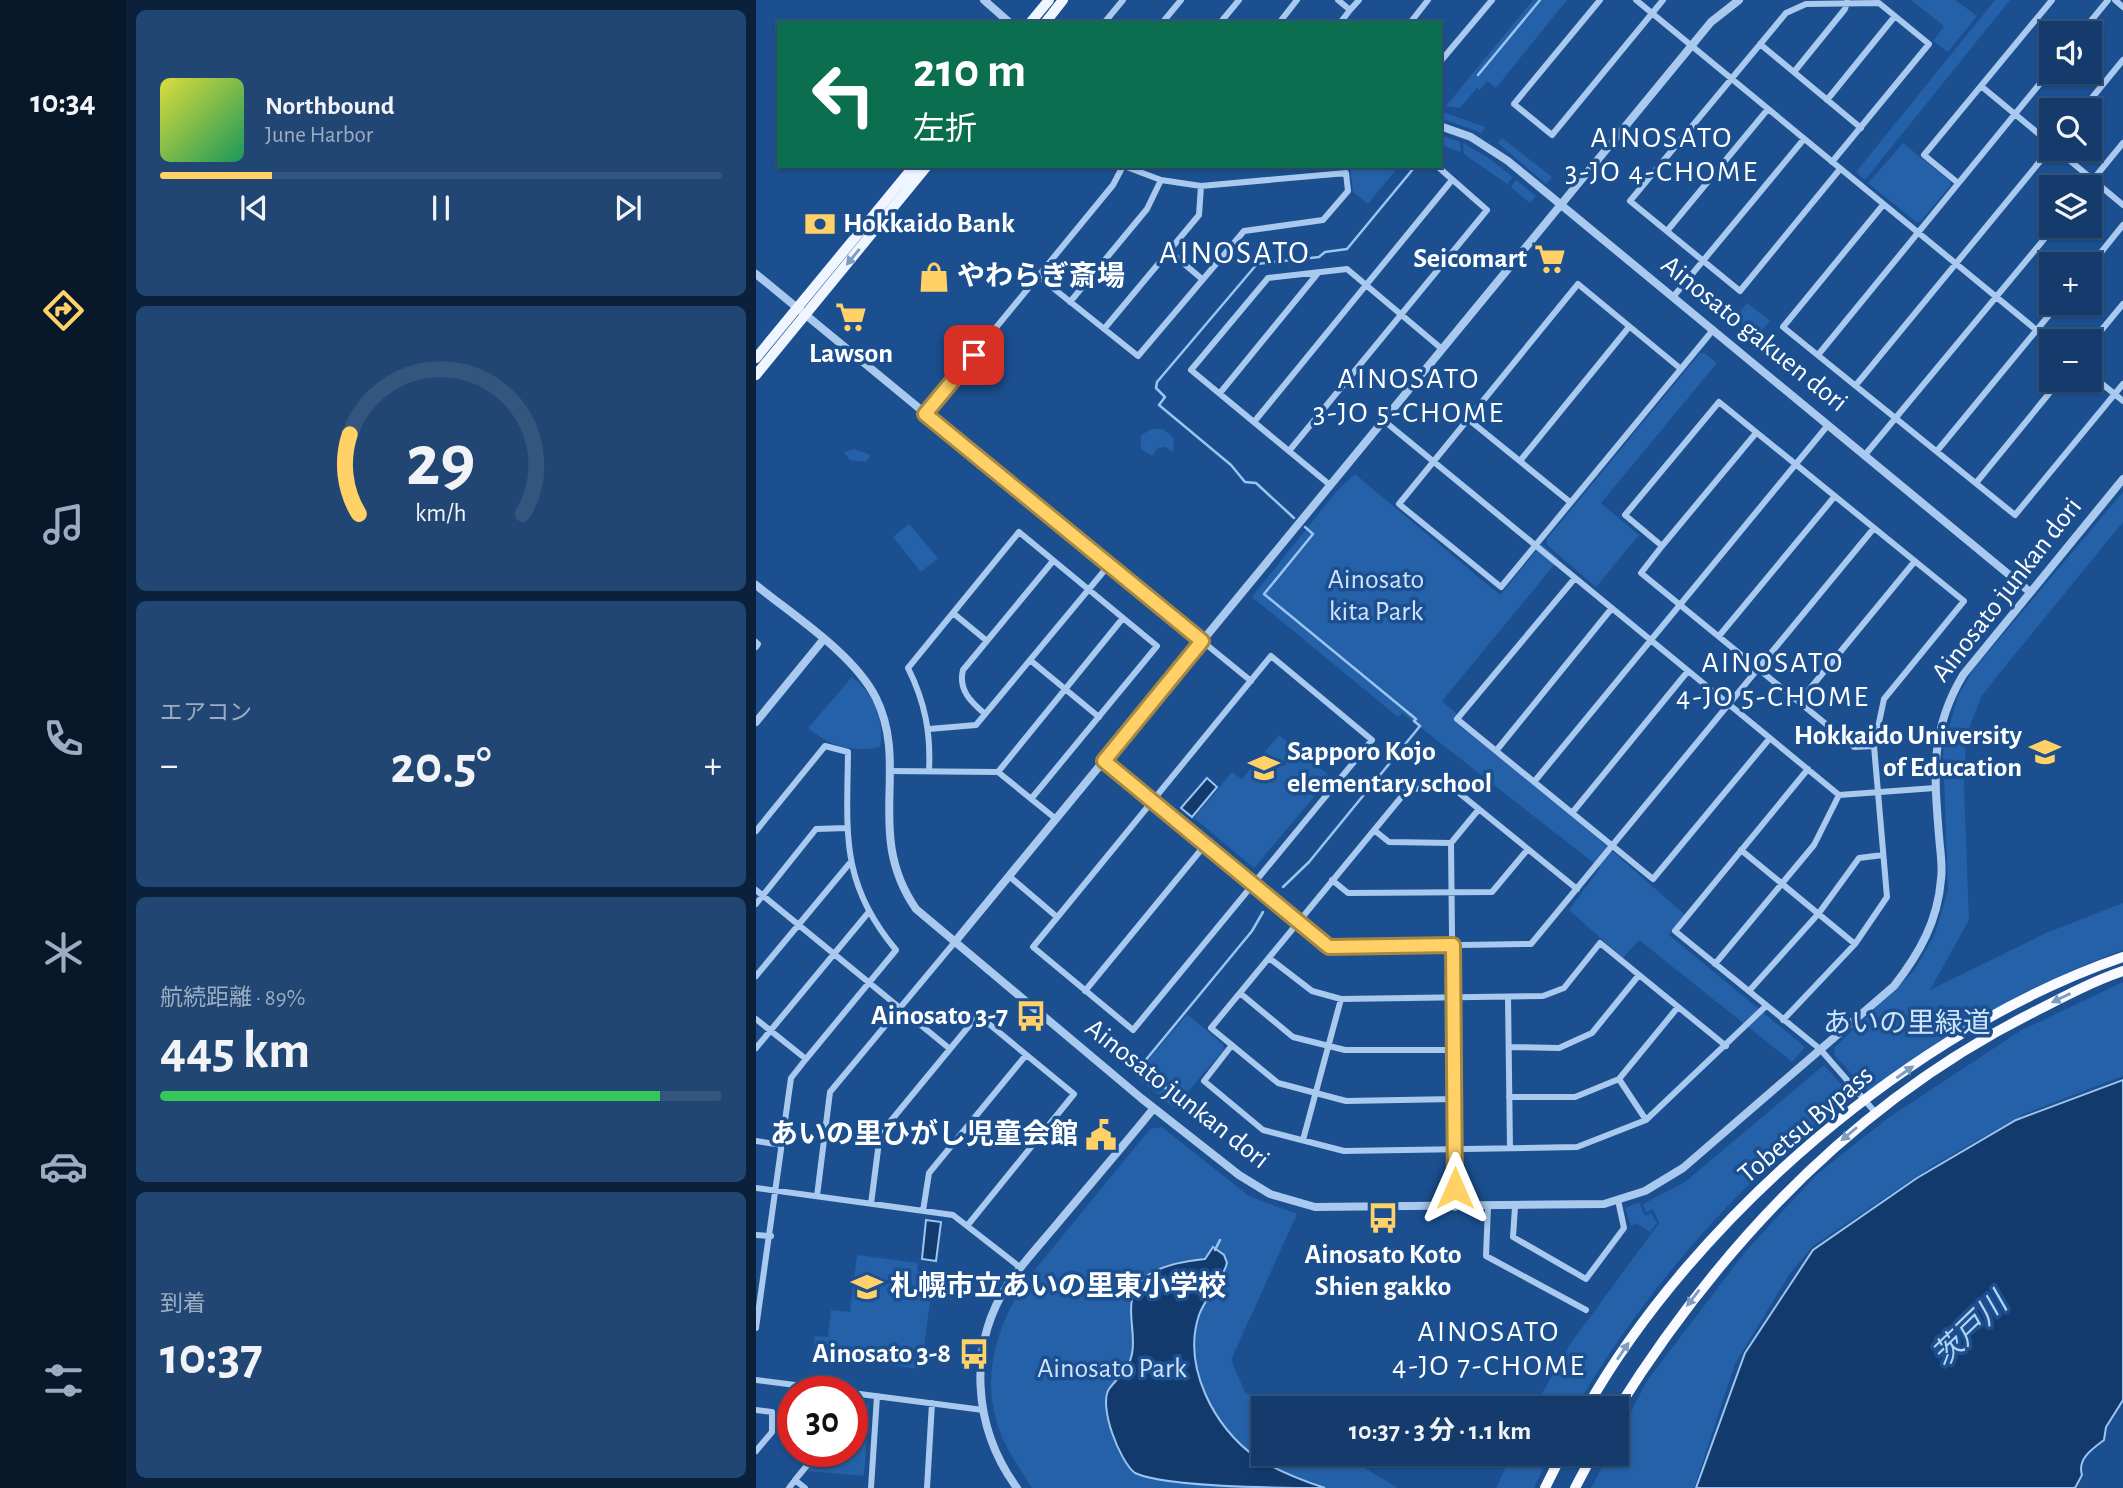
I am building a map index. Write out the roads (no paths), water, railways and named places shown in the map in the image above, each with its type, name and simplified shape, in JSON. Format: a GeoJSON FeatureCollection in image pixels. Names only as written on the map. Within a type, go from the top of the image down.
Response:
{"type":"FeatureCollection","features":[{"type":"Feature","properties":{"kind":"highway","name":"Tobetsu Bypass"},"geometry":{"type":"LineString","coordinates":[[1595,1396],[1640,1327],[1699,1253],[1804,1149],[1865,1100],[1988,1020],[2043,991],[2123,957]]}},
{"type":"Feature","properties":{"kind":"highway","name":"Tobetsu Bypass"},"geometry":{"type":"LineString","coordinates":[[1626,1396],[1658,1345],[1715,1270],[1787,1190],[1875,1112],[1916,1081],[2000,1028],[2123,971]]}},
{"type":"Feature","properties":{"kind":"highway"},"geometry":{"type":"LineString","coordinates":[[1545,1488],[1556,1466]]}},
{"type":"Feature","properties":{"kind":"highway"},"geometry":{"type":"LineString","coordinates":[[1576,1488],[1586,1466]]}},
{"type":"Feature","properties":{"kind":"main road"},"geometry":{"type":"LineString","coordinates":[[1032,21],[1049,0]]}},
{"type":"Feature","properties":{"kind":"main road"},"geometry":{"type":"LineString","coordinates":[[1047,21],[1063,0]]}},
{"type":"Feature","properties":{"kind":"main road"},"geometry":{"type":"LineString","coordinates":[[756,375],[912,168]]}},
{"type":"Feature","properties":{"kind":"main road"},"geometry":{"type":"LineString","coordinates":[[756,358],[801,312],[926,168]]}},
{"type":"Feature","properties":{"kind":"street"},"geometry":{"type":"LineString","coordinates":[[985,0],[1008,21]]}},
{"type":"Feature","properties":{"kind":"street"},"geometry":{"type":"LineString","coordinates":[[1106,21],[1123,0]]}},
{"type":"Feature","properties":{"kind":"street"},"geometry":{"type":"LineString","coordinates":[[1165,21],[1181,0]]}},
{"type":"Feature","properties":{"kind":"street"},"geometry":{"type":"LineString","coordinates":[[1222,21],[1239,0]]}},
{"type":"Feature","properties":{"kind":"street"},"geometry":{"type":"LineString","coordinates":[[1281,21],[1297,0]]}},
{"type":"Feature","properties":{"kind":"street"},"geometry":{"type":"LineString","coordinates":[[1338,0],[1350,10]]}},
{"type":"Feature","properties":{"kind":"street"},"geometry":{"type":"LineString","coordinates":[[1342,21],[1359,0]]}},
{"type":"Feature","properties":{"kind":"street"},"geometry":{"type":"LineString","coordinates":[[1412,21],[1428,0]]}},
{"type":"Feature","properties":{"kind":"street"},"geometry":{"type":"LineString","coordinates":[[1442,60],[1492,0]]}},
{"type":"Feature","properties":{"kind":"street"},"geometry":{"type":"LineString","coordinates":[[1600,0],[1514,104],[1552,135],[1662,0]]}},
{"type":"Feature","properties":{"kind":"street"},"geometry":{"type":"LineString","coordinates":[[1636,0],[2039,332]]}},
{"type":"Feature","properties":{"kind":"street"},"geometry":{"type":"LineString","coordinates":[[817,1196],[830,1092],[1691,46],[1711,22],[1739,0]]}},
{"type":"Feature","properties":{"kind":"street"},"geometry":{"type":"LineString","coordinates":[[1958,183],[1924,155],[2052,0]]}},
{"type":"Feature","properties":{"kind":"street"},"geometry":{"type":"LineString","coordinates":[[2091,21],[2108,0]]}},
{"type":"Feature","properties":{"kind":"street"},"geometry":{"type":"LineString","coordinates":[[2115,0],[2123,7]]}},
{"type":"Feature","properties":{"kind":"street"},"geometry":{"type":"LineString","coordinates":[[1794,72],[1845,9],[1847,1]]}},
{"type":"Feature","properties":{"kind":"street"},"geometry":{"type":"LineString","coordinates":[[1832,162],[1929,44],[1879,3],[1847,1],[1806,4],[1791,10],[1630,201],[1740,291],[1840,169]]}},
{"type":"Feature","properties":{"kind":"street"},"geometry":{"type":"LineString","coordinates":[[1827,100],[1895,16]]}},
{"type":"Feature","properties":{"kind":"street"},"geometry":{"type":"LineString","coordinates":[[1760,44],[1861,128]]}},
{"type":"Feature","properties":{"kind":"street"},"geometry":{"type":"LineString","coordinates":[[2092,98],[2123,60]]}},
{"type":"Feature","properties":{"kind":"street"},"geometry":{"type":"LineString","coordinates":[[1818,355],[2040,84]]}},
{"type":"Feature","properties":{"kind":"street"},"geometry":{"type":"LineString","coordinates":[[1981,86],[2039,135]]}},
{"type":"Feature","properties":{"kind":"street"},"geometry":{"type":"LineString","coordinates":[[1667,231],[1768,109]]}},
{"type":"Feature","properties":{"kind":"street","name":"Ainosato gakuen dori"},"geometry":{"type":"LineString","coordinates":[[1442,127],[1490,148],[2030,592]]}},
{"type":"Feature","properties":{"kind":"street"},"geometry":{"type":"LineString","coordinates":[[1673,297],[1804,139]]}},
{"type":"Feature","properties":{"kind":"street"},"geometry":{"type":"LineString","coordinates":[[2097,175],[2123,143]]}},
{"type":"Feature","properties":{"kind":"street"},"geometry":{"type":"LineString","coordinates":[[1856,385],[2039,161]]}},
{"type":"Feature","properties":{"kind":"street"},"geometry":{"type":"LineString","coordinates":[[2070,161],[2087,175]]}},
{"type":"Feature","properties":{"kind":"street"},"geometry":{"type":"LineString","coordinates":[[925,414],[1113,185],[1122,168]]}},
{"type":"Feature","properties":{"kind":"street"},"geometry":{"type":"LineString","coordinates":[[1038,276],[1138,356],[1244,231],[1322,220],[1348,191],[1346,173],[1200,186],[1161,180],[1128,168]]}},
{"type":"Feature","properties":{"kind":"street"},"geometry":{"type":"LineString","coordinates":[[1289,451],[1487,210],[1439,168]]}},
{"type":"Feature","properties":{"kind":"street"},"geometry":{"type":"LineString","coordinates":[[1070,302],[1147,209],[1161,180]]}},
{"type":"Feature","properties":{"kind":"street"},"geometry":{"type":"LineString","coordinates":[[1254,422],[1452,180]]}},
{"type":"Feature","properties":{"kind":"street"},"geometry":{"type":"LineString","coordinates":[[1104,329],[1199,215],[1200,186]]}},
{"type":"Feature","properties":{"kind":"street"},"geometry":{"type":"LineString","coordinates":[[2102,188],[2123,205]]}},
{"type":"Feature","properties":{"kind":"street"},"geometry":{"type":"LineString","coordinates":[[1883,205],[1783,327],[2015,514],[2123,384]]}},
{"type":"Feature","properties":{"kind":"street"},"geometry":{"type":"LineString","coordinates":[[2101,252],[2123,225]]}},
{"type":"Feature","properties":{"kind":"street"},"geometry":{"type":"LineString","coordinates":[[1864,456],[2045,238]]}},
{"type":"Feature","properties":{"kind":"street"},"geometry":{"type":"LineString","coordinates":[[1169,251],[1202,279]]}},
{"type":"Feature","properties":{"kind":"street"},"geometry":{"type":"LineString","coordinates":[[1330,485],[1191,370],[1268,278],[1347,270],[1442,349]]}},
{"type":"Feature","properties":{"kind":"street"},"geometry":{"type":"LineString","coordinates":[[1220,393],[1319,273]]}},
{"type":"Feature","properties":{"kind":"street"},"geometry":{"type":"LineString","coordinates":[[756,274],[1251,681]]}},
{"type":"Feature","properties":{"kind":"street"},"geometry":{"type":"LineString","coordinates":[[1681,369],[1578,284],[1399,504],[1501,587],[1570,502],[1681,369],[1713,330]]}},
{"type":"Feature","properties":{"kind":"street"},"geometry":{"type":"LineString","coordinates":[[2102,329],[2123,304]]}},
{"type":"Feature","properties":{"kind":"street"},"geometry":{"type":"LineString","coordinates":[[1937,452],[2049,315]]}},
{"type":"Feature","properties":{"kind":"street"},"geometry":{"type":"LineString","coordinates":[[1520,461],[1629,327]]}},
{"type":"Feature","properties":{"kind":"street"},"geometry":{"type":"LineString","coordinates":[[2102,384],[2123,401]]}},
{"type":"Feature","properties":{"kind":"street"},"geometry":{"type":"LineString","coordinates":[[1976,483],[2050,392]]}},
{"type":"Feature","properties":{"kind":"street"},"geometry":{"type":"LineString","coordinates":[[1662,546],[1626,514],[1719,402],[1964,601],[1884,699],[1874,746],[1887,897],[1854,944],[1783,1020]]}},
{"type":"Feature","properties":{"kind":"street"},"geometry":{"type":"LineString","coordinates":[[1468,419],[1570,502]]}},
{"type":"Feature","properties":{"kind":"street"},"geometry":{"type":"LineString","coordinates":[[1383,421],[1839,794],[1935,788]]}},
{"type":"Feature","properties":{"kind":"street"},"geometry":{"type":"LineString","coordinates":[[1534,782],[1828,425]]}},
{"type":"Feature","properties":{"kind":"street"},"geometry":{"type":"LineString","coordinates":[[1756,432],[1641,573],[1854,747],[1874,746]]}},
{"type":"Feature","properties":{"kind":"street","name":"Ainosato junkan dori"},"geometry":{"type":"LineString","coordinates":[[756,585],[854,668],[875,697],[887,733],[888,836],[899,881],[916,909],[1153,1108],[1239,1175],[1270,1194],[1315,1207],[1455,1208],[1604,1204],[1646,1191],[1683,1168],[1894,986],[1914,961],[1931,928],[1942,879],[1935,788],[1935,748],[1953,692],[2030,592],[2123,479]]}},
{"type":"Feature","properties":{"kind":"street"},"geometry":{"type":"LineString","coordinates":[[1719,636],[1835,496]]}},
{"type":"Feature","properties":{"kind":"street"},"geometry":{"type":"LineString","coordinates":[[1104,761],[1329,947],[1531,944],[1874,528]]}},
{"type":"Feature","properties":{"kind":"street"},"geometry":{"type":"LineString","coordinates":[[929,771],[929,729],[917,686],[908,668],[1019,532],[1157,646],[1031,799]]}},
{"type":"Feature","properties":{"kind":"street"},"geometry":{"type":"LineString","coordinates":[[985,714],[967,698],[962,673],[1053,561]]}},
{"type":"Feature","properties":{"kind":"street"},"geometry":{"type":"LineString","coordinates":[[1799,702],[1915,561]]}},
{"type":"Feature","properties":{"kind":"street"},"geometry":{"type":"LineString","coordinates":[[929,729],[972,727],[1110,565]]}},
{"type":"Feature","properties":{"kind":"street"},"geometry":{"type":"LineString","coordinates":[[1575,578],[1457,719],[1653,879],[1770,738]]}},
{"type":"Feature","properties":{"kind":"street"},"geometry":{"type":"LineString","coordinates":[[1496,751],[1612,608]]}},
{"type":"Feature","properties":{"kind":"street"},"geometry":{"type":"LineString","coordinates":[[953,613],[987,641]]}},
{"type":"Feature","properties":{"kind":"street"},"geometry":{"type":"LineString","coordinates":[[998,772],[1123,618]]}},
{"type":"Feature","properties":{"kind":"street"},"geometry":{"type":"LineString","coordinates":[[756,722],[823,640]]}},
{"type":"Feature","properties":{"kind":"street"},"geometry":{"type":"LineString","coordinates":[[1271,656],[1372,740],[1133,1030],[1033,947],[1152,801],[1271,656]]}},
{"type":"Feature","properties":{"kind":"street"},"geometry":{"type":"LineString","coordinates":[[1030,660],[1099,717]]}},
{"type":"Feature","properties":{"kind":"street"},"geometry":{"type":"LineString","coordinates":[[1572,813],[1688,671]]}},
{"type":"Feature","properties":{"kind":"street"},"geometry":{"type":"LineString","coordinates":[[756,831],[825,746],[848,752],[849,864],[868,913],[896,950],[792,1078],[765,1281],[756,1328]]}},
{"type":"Feature","properties":{"kind":"street"},"geometry":{"type":"LineString","coordinates":[[1808,769],[1675,931],[1820,1049],[1875,1112]]}},
{"type":"Feature","properties":{"kind":"street"},"geometry":{"type":"LineString","coordinates":[[889,771],[998,772],[1056,819]]}},
{"type":"Feature","properties":{"kind":"street"},"geometry":{"type":"LineString","coordinates":[[1454,1099],[1346,1101],[1278,1083],[1211,1028],[1408,789],[1452,788],[1577,888]]}},
{"type":"Feature","properties":{"kind":"street"},"geometry":{"type":"LineString","coordinates":[[1715,964],[1814,845],[1839,794]]}},
{"type":"Feature","properties":{"kind":"street"},"geometry":{"type":"LineString","coordinates":[[1455,1208],[1451,843],[1479,809]]}},
{"type":"Feature","properties":{"kind":"street"},"geometry":{"type":"LineString","coordinates":[[756,904],[816,829],[847,828]]}},
{"type":"Feature","properties":{"kind":"street"},"geometry":{"type":"LineString","coordinates":[[1374,830],[1389,842],[1451,843]]}},
{"type":"Feature","properties":{"kind":"street"},"geometry":{"type":"LineString","coordinates":[[1085,991],[1205,845]]}},
{"type":"Feature","properties":{"kind":"street"},"geometry":{"type":"LineString","coordinates":[[1332,880],[1348,893],[1492,892],[1528,849]]}},
{"type":"Feature","properties":{"kind":"street"},"geometry":{"type":"LineString","coordinates":[[1741,850],[1854,944]]}},
{"type":"Feature","properties":{"kind":"street"},"geometry":{"type":"LineString","coordinates":[[1749,991],[1819,913],[1859,858],[1883,855]]}},
{"type":"Feature","properties":{"kind":"street"},"geometry":{"type":"LineString","coordinates":[[756,976],[849,864]]}},
{"type":"Feature","properties":{"kind":"street"},"geometry":{"type":"LineString","coordinates":[[1009,876],[1057,917]]}},
{"type":"Feature","properties":{"kind":"street"},"geometry":{"type":"LineString","coordinates":[[756,890],[950,1049]]}},
{"type":"Feature","properties":{"kind":"street"},"geometry":{"type":"LineString","coordinates":[[756,1048],[868,913]]}},
{"type":"Feature","properties":{"kind":"street"},"geometry":{"type":"LineString","coordinates":[[1269,958],[1312,992],[1341,999],[1543,996],[1564,988],[1600,943],[1726,1046]]}},
{"type":"Feature","properties":{"kind":"street"},"geometry":{"type":"LineString","coordinates":[[1509,1047],[1559,1048],[1592,1032],[1639,975]]}},
{"type":"Feature","properties":{"kind":"street"},"geometry":{"type":"LineString","coordinates":[[1240,993],[1293,1037],[1345,1050],[1454,1050]]}},
{"type":"Feature","properties":{"kind":"street"},"geometry":{"type":"LineString","coordinates":[[1508,997],[1510,1148]]}},
{"type":"Feature","properties":{"kind":"street"},"geometry":{"type":"LineString","coordinates":[[1303,1140],[1341,999]]}},
{"type":"Feature","properties":{"kind":"street"},"geometry":{"type":"LineString","coordinates":[[1232,1045],[1203,1081],[1263,1130],[1344,1151],[1577,1147],[1646,1120],[1766,1006]]}},
{"type":"Feature","properties":{"kind":"street"},"geometry":{"type":"LineString","coordinates":[[1509,1097],[1575,1097],[1619,1079],[1678,1007]]}},
{"type":"Feature","properties":{"kind":"street"},"geometry":{"type":"LineString","coordinates":[[871,1203],[880,1134],[978,1015],[1074,1094],[967,1226]]}},
{"type":"Feature","properties":{"kind":"street"},"geometry":{"type":"LineString","coordinates":[[756,1019],[806,1059]]}},
{"type":"Feature","properties":{"kind":"street"},"geometry":{"type":"LineString","coordinates":[[923,1210],[929,1173],[1026,1055]]}},
{"type":"Feature","properties":{"kind":"street"},"geometry":{"type":"LineString","coordinates":[[1619,1079],[1646,1120]]}},
{"type":"Feature","properties":{"kind":"street"},"geometry":{"type":"LineString","coordinates":[[1017,1488],[992,1445],[979,1391],[980,1358],[985,1335],[994,1310],[1021,1268],[1153,1108]]}},
{"type":"Feature","properties":{"kind":"street"},"geometry":{"type":"LineString","coordinates":[[756,1142],[782,1145]]}},
{"type":"Feature","properties":{"kind":"street"},"geometry":{"type":"LineString","coordinates":[[756,1188],[953,1214],[1021,1268]]}},
{"type":"Feature","properties":{"kind":"street"},"geometry":{"type":"LineString","coordinates":[[1515,1207],[1513,1237],[1586,1279],[1624,1228],[1619,1200]]}},
{"type":"Feature","properties":{"kind":"street"},"geometry":{"type":"LineString","coordinates":[[1488,1207],[1486,1256],[1586,1310]]}},
{"type":"Feature","properties":{"kind":"street"},"geometry":{"type":"LineString","coordinates":[[756,1234],[771,1236]]}},
{"type":"Feature","properties":{"kind":"street"},"geometry":{"type":"LineString","coordinates":[[756,1280],[765,1281]]}},
{"type":"Feature","properties":{"kind":"street"},"geometry":{"type":"LineString","coordinates":[[756,1380],[777,1383]]}},
{"type":"Feature","properties":{"kind":"street"},"geometry":{"type":"LineString","coordinates":[[868,1395],[983,1410]]}},
{"type":"Feature","properties":{"kind":"street"},"geometry":{"type":"LineString","coordinates":[[871,1488],[877,1396]]}},
{"type":"Feature","properties":{"kind":"street"},"geometry":{"type":"LineString","coordinates":[[927,1488],[932,1403]]}},
{"type":"Feature","properties":{"kind":"street"},"geometry":{"type":"LineString","coordinates":[[756,1410],[772,1412],[772,1432],[756,1451]]}},
{"type":"Feature","properties":{"kind":"street"},"geometry":{"type":"LineString","coordinates":[[789,1488],[806,1467]]}},
{"type":"Feature","properties":{"kind":"street"},"geometry":{"type":"LineString","coordinates":[[795,1480],[805,1488]]}},
{"type":"Feature","properties":{"kind":"water"},"geometry":{"type":"Polygon","coordinates":[[[1207,778],[1217,787],[1192,817],[1181,808],[1207,778]]]}},
{"type":"Feature","properties":{"kind":"water","name":"茨戸川"},"geometry":{"type":"Polygon","coordinates":[[[2123,1080],[2123,1400],[2106,1427],[2104,1440],[2084,1459],[2082,1475],[2075,1488],[1696,1488],[1745,1353],[1813,1250],[1917,1178],[2016,1120],[2123,1080]]]}},
{"type":"Feature","properties":{"kind":"water"},"geometry":{"type":"Polygon","coordinates":[[[926,1220],[941,1222],[936,1261],[922,1259],[926,1220]]]}},
{"type":"Feature","properties":{"kind":"water"},"geometry":{"type":"Polygon","coordinates":[[[1213,1247],[1224,1255],[1227,1263],[1202,1308],[1195,1335],[1198,1375],[1205,1394],[1227,1430],[1251,1453],[1251,1466],[1270,1466],[1325,1488],[1173,1482],[1135,1473],[1123,1458],[1108,1420],[1106,1397],[1131,1360],[1131,1307],[1135,1289],[1147,1276],[1162,1268],[1205,1259],[1213,1247]]]}},
{"type":"Feature","properties":{"kind":"waterway"},"geometry":{"type":"LineString","coordinates":[[1478,75],[1540,0]]}},
{"type":"Feature","properties":{"kind":"waterway"},"geometry":{"type":"LineString","coordinates":[[1294,518],[1256,483],[1245,482],[1231,465],[1159,405],[1165,397],[1156,388],[1157,382],[1257,264],[1319,257],[1325,252],[1347,249],[1413,169]]}},
{"type":"Feature","properties":{"kind":"waterway"},"geometry":{"type":"LineString","coordinates":[[1283,887],[1309,862],[1420,726],[1414,721],[1416,719],[1264,594],[1313,534],[1305,527]]}},
{"type":"Feature","properties":{"kind":"waterway"},"geometry":{"type":"LineString","coordinates":[[1179,1099],[1140,1067],[1252,931],[1263,912]]}},
{"type":"Feature","properties":{"kind":"waterway"},"geometry":{"type":"LineString","coordinates":[[1215,1250],[1220,1240]]}},
{"type":"Feature","properties":{"kind":"place","name":"Hokkaido Bank"},"geometry":{"type":"Point","coordinates":[820,224]}},
{"type":"Feature","properties":{"kind":"place","name":"Seicomart"},"geometry":{"type":"Point","coordinates":[1550,259]}},
{"type":"Feature","properties":{"kind":"place","name":"やわらぎ斎場"},"geometry":{"type":"Point","coordinates":[934,277]}},
{"type":"Feature","properties":{"kind":"place","name":"Lawson"},"geometry":{"type":"Point","coordinates":[851,317]}},
{"type":"Feature","properties":{"kind":"place","name":"Hokkaido University of Education"},"geometry":{"type":"Point","coordinates":[2045,752]}},
{"type":"Feature","properties":{"kind":"place","name":"Sapporo Kojo elementary school"},"geometry":{"type":"Point","coordinates":[1264,768]}},
{"type":"Feature","properties":{"kind":"place","name":"Ainosato 3-7"},"geometry":{"type":"Point","coordinates":[1031,1016]}},
{"type":"Feature","properties":{"kind":"place","name":"あいの里ひがし児童会館"},"geometry":{"type":"Point","coordinates":[1101,1135]}},
{"type":"Feature","properties":{"kind":"place","name":"Ainosato Koto Shien gakko"},"geometry":{"type":"Point","coordinates":[1383,1218]}},
{"type":"Feature","properties":{"kind":"place","name":"札幌市立あいの里東小学校"},"geometry":{"type":"Point","coordinates":[867,1287]}},
{"type":"Feature","properties":{"kind":"place","name":"Ainosato 3-8"},"geometry":{"type":"Point","coordinates":[974,1354]}},
{"type":"Feature","properties":{"kind":"district","name":"AINOSATO 3-JO 4-CHOME"},"geometry":{"type":"Point","coordinates":[1662,155]}},
{"type":"Feature","properties":{"kind":"district","name":"AINOSATO"},"geometry":{"type":"Point","coordinates":[1235,253]}},
{"type":"Feature","properties":{"kind":"district","name":"AINOSATO 3-JO 5-CHOME"},"geometry":{"type":"Point","coordinates":[1409,396]}},
{"type":"Feature","properties":{"kind":"district","name":"AINOSATO 4-JO 5-CHOME"},"geometry":{"type":"Point","coordinates":[1773,680]}},
{"type":"Feature","properties":{"kind":"district","name":"AINOSATO 4-JO 7-CHOME"},"geometry":{"type":"Point","coordinates":[1489,1349]}},
{"type":"Feature","properties":{"kind":"park label","name":"Ainosato kita Park"},"geometry":{"type":"Point","coordinates":[1376,596]}},
{"type":"Feature","properties":{"kind":"park label","name":"あいの里緑道"},"geometry":{"type":"Point","coordinates":[1907,1024]}},
{"type":"Feature","properties":{"kind":"park label","name":"Ainosato Park"},"geometry":{"type":"Point","coordinates":[1112,1369]}}]}
